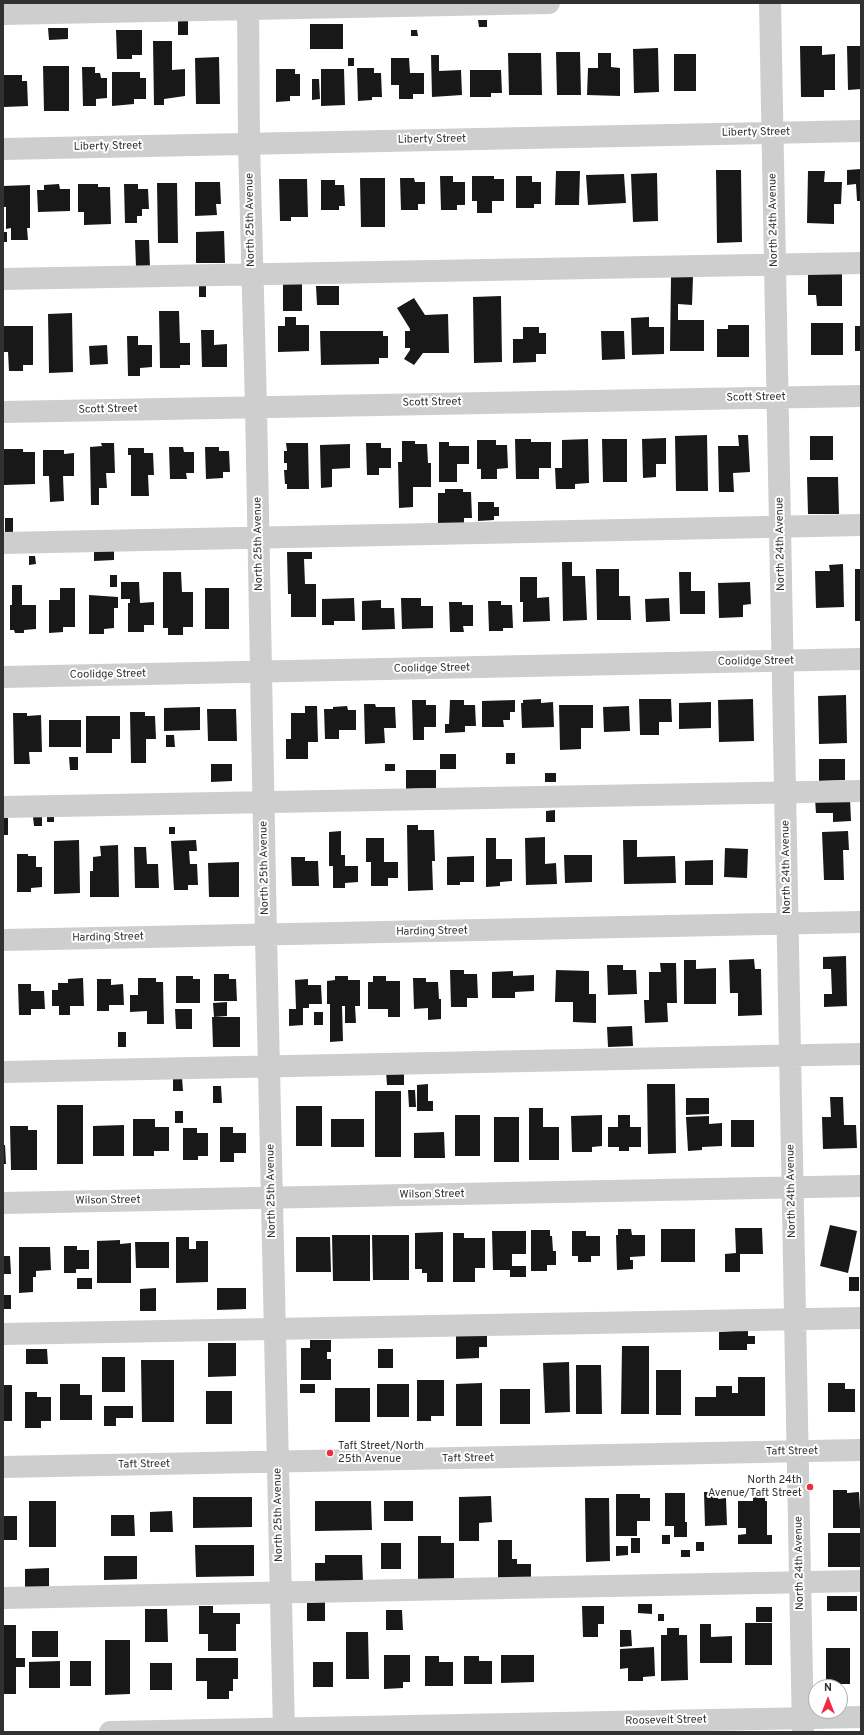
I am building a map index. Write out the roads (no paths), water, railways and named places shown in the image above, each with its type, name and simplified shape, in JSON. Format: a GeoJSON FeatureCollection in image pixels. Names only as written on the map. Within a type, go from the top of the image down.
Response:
{"type":"FeatureCollection","features":[{"type":"Feature","properties":{"kind":"street"},"geometry":{"type":"LineString","coordinates":[[3,14],[248,6],[549,3]]}},
{"type":"Feature","properties":{"kind":"street","name":"North 24th Avenue"},"geometry":{"type":"LineString","coordinates":[[770,3],[784,661],[792,1187],[799,1452],[803,1725]]}},
{"type":"Feature","properties":{"kind":"street","name":"North 25th Avenue"},"geometry":{"type":"LineString","coordinates":[[248,6],[249,144],[262,672],[266,936],[284,1730]]}},
{"type":"Feature","properties":{"kind":"street","name":"Liberty Street"},"geometry":{"type":"LineString","coordinates":[[3,148],[772,132],[861,132]]}},
{"type":"Feature","properties":{"kind":"street"},"geometry":{"type":"LineString","coordinates":[[3,279],[861,263]]}},
{"type":"Feature","properties":{"kind":"street","name":"Scott Street"},"geometry":{"type":"LineString","coordinates":[[3,412],[256,406],[861,396]]}},
{"type":"Feature","properties":{"kind":"street"},"geometry":{"type":"LineString","coordinates":[[3,543],[861,525]]}},
{"type":"Feature","properties":{"kind":"street","name":"Coolidge Street"},"geometry":{"type":"LineString","coordinates":[[3,677],[861,660]]}},
{"type":"Feature","properties":{"kind":"street"},"geometry":{"type":"LineString","coordinates":[[3,807],[861,791]]}},
{"type":"Feature","properties":{"kind":"street","name":"Harding Street"},"geometry":{"type":"LineString","coordinates":[[3,940],[266,936],[861,922]]}},
{"type":"Feature","properties":{"kind":"street"},"geometry":{"type":"LineString","coordinates":[[3,1072],[861,1054]]}},
{"type":"Feature","properties":{"kind":"street","name":"Wilson Street"},"geometry":{"type":"LineString","coordinates":[[3,1203],[861,1186]]}},
{"type":"Feature","properties":{"kind":"street"},"geometry":{"type":"LineString","coordinates":[[3,1334],[861,1318]]}},
{"type":"Feature","properties":{"kind":"street","name":"Taft Street"},"geometry":{"type":"LineString","coordinates":[[3,1468],[861,1450]]}},
{"type":"Feature","properties":{"kind":"street"},"geometry":{"type":"LineString","coordinates":[[3,1598],[861,1581]]}},
{"type":"Feature","properties":{"kind":"street","name":"Roosevelt Street"},"geometry":{"type":"LineString","coordinates":[[110,1732],[803,1725],[861,1717]]}},
{"type":"Feature","properties":{"kind":"place","name":"Taft Street/North 25th Avenue"},"geometry":{"type":"Point","coordinates":[330,1453]}},
{"type":"Feature","properties":{"kind":"place","name":"North 24th Avenue/Taft Street"},"geometry":{"type":"Point","coordinates":[810,1487]}}]}
